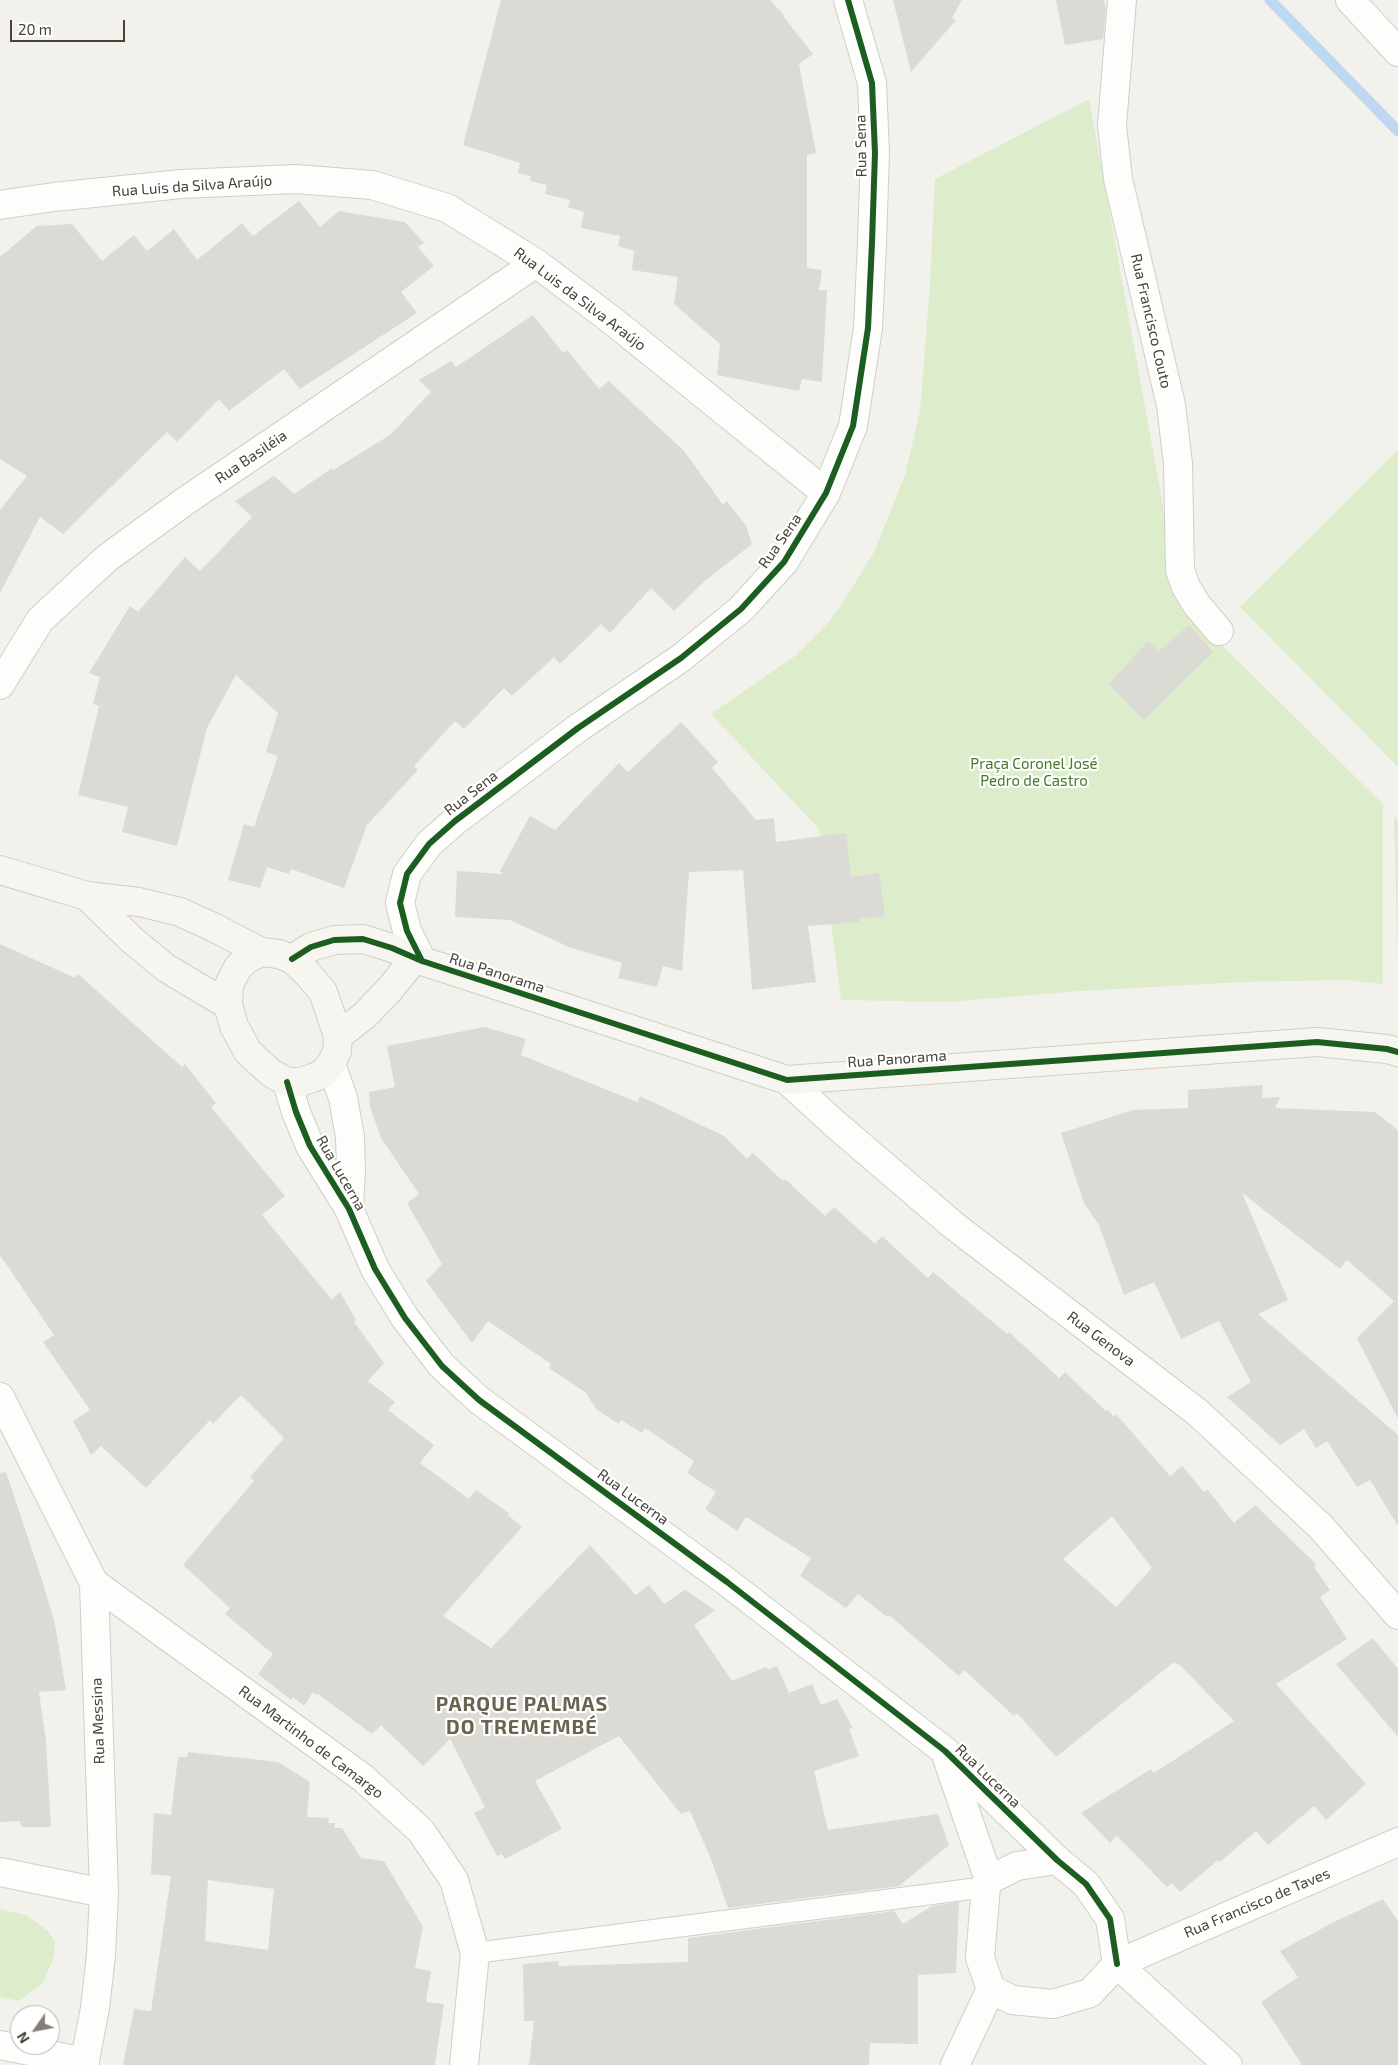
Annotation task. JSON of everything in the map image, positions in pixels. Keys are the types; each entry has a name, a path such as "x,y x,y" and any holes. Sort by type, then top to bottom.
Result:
{"street":[{"name":"Rua Sena","path":"419,960 407,931 400,903 407,874 429,844 470,809 578,728 681,658 741,609 784,562 826,493 854,426 868,328 872,243 875,153 872,82 848,0"},
{"name":"Rua Francisco Couto","path":"1122,0 1112,126 1118,180 1170,405 1178,464 1180,570 1186,587 1197,605 1219,631"},
{"path":"1350,0 1398,52"},
{"name":"Rua Luis da Silva Araújo","path":"0,205 54,197 181,184 296,179 372,185 447,208 536,263 614,322 826,493"},
{"name":"Rua Basiléia","path":"0,685 40,620 107,558 184,502 536,263"},
{"path":"0,870 87,896 139,902 180,912 261,952 279,954 292,959 323,992 338,1036 337,1050 331,1064 322,1074 314,1078 300,1082 287,1082 271,1072 248,1052 234,1026 228,1005 229,985 238,967 249,958 261,952"},
{"path":"87,896 132,940 166,968 228,1005"},
{"name":"Rua Panorama","path":"292,959 311,947 334,940 364,939 392,948 419,960 787,1080 1317,1042 1387,1049 1398,1052"},
{"path":"338,1036 364,1016 419,960"},
{"name":"Rua Lucerna","path":"331,1064 344,1098 350,1137 349,1209"},
{"name":"Rua Genova","path":"787,1080 953,1226 1197,1412 1320,1526 1398,1616"},
{"name":"Rua Lucerna","path":"287,1082 296,1112 310,1146 349,1209 375,1269 404,1318 442,1366 479,1400 727,1582 945,1752 1057,1860"},
{"name":"Rua Messina","path":"0,1397 94,1583 104,1893 101,1955 95,2008 85,2064"},
{"name":"Rua Martinho de Camargo","path":"94,1583 363,1778 421,1831 454,1880 475,1953 464,2065"},
{"name":"Rua Lucerna","path":"945,1752 988,1883"},
{"name":"Rua Francisco de Taves","path":"1117,1964 1398,1842"},
{"path":"1117,1964 1090,1993 1053,2004 1012,2000 992,1990 980,1958 988,1883 1017,1866 1057,1860 1086,1884 1110,1920 1117,1964 1228,2065"},
{"path":"0,1872 104,1893"},
{"path":"955,2065 992,1990"},
{"path":"0,2044 85,2064"}],"lane":[{"path":"475,1953 988,1883"}],"green space":[{"name":"Praça Coronel José Pedro de Castro","path":"1089,99 1181,605 1383,804 1383,984 1347,980 1242,982 1080,991 948,1002 841,1000 819,829 711,714 795,656 826,625 845,599 874,552 905,475 920,411 930,284 935,179"},
{"path":"1398,450 1398,767 1240,607"},
{"path":"1394,815 1398,819 1398,965"},
{"path":"0,1909 25,1915 48,1931 55,1942 54,1956 45,1979 41,1985 19,2001 0,1997"}],"building":[{"path":"501,0 770,0 784,15 813,54 799,64 816,153 807,155 807,268 822,270 819,290 827,290 822,382 802,379 799,391 717,375 720,344 674,304 678,277 632,270 634,251 618,246 620,236 581,228 584,212 568,207 570,200 545,194 547,185 530,181 531,176 518,173 520,163 463,145"},
{"path":"893,0 962,0 952,18 956,20 911,72"},
{"path":"1056,0 1104,0 1106,9 1103,39 1065,45"},
{"path":"299,201 320,227 339,211 405,222 424,243 418,247 434,266 401,292 417,313 300,389 284,369 229,411 219,399 177,442 167,432 63,534 40,517 0,593 0,510 27,476 0,459 0,257 37,226 72,224 102,261 134,235 147,251 174,229 197,260 242,223 253,236"},
{"path":"533,315 563,353 567,350 599,389 609,381 684,451 723,505 727,501 746,526 752,544 706,580 674,611 651,588 610,633 601,624 560,664 554,657 512,696 504,688 464,729 455,721 414,766 418,770 367,825 344,888 291,869 289,874 267,867 260,888 228,880 244,824 254,827 278,756 266,752 278,713 236,675 207,728 177,846 122,832 128,807 78,795 99,706 93,704 100,677 89,673 130,606 138,612 185,557 200,571 252,517 235,501 274,476 294,494 332,468 333,470 390,435 431,392 419,380 451,361 456,367"},
{"path":"1189,625 1213,652 1144,720 1109,684 1148,641 1159,651"},
{"path":"681,722 718,762 712,768 756,820 774,818 776,842 846,833 851,877 879,873 885,916 859,919 859,922 808,926 816,982 752,990 743,870 689,872 682,971 663,966 657,987 618,978 622,963 569,947 510,920 455,917 457,871 503,874 500,871 530,816 555,830 619,763 628,772"},
{"path":"0,944 75,978 78,974 182,1067 185,1064 216,1103 211,1107 285,1196 262,1215 332,1300 340,1292 356,1320 354,1322 384,1363 368,1381 395,1402 388,1410 434,1445 420,1463 469,1499 476,1490 509,1513 508,1515 522,1527 443,1616 491,1648 590,1545 636,1595 649,1585 664,1604 685,1590 715,1610 694,1625 732,1681 766,1667 768,1670 777,1666 789,1693 812,1684 821,1705 837,1699 853,1728 849,1729 859,1756 814,1771 828,1830 938,1814 949,1845 899,1886 728,1908 711,1859 690,1811 681,1814 619,1736 535,1781 562,1829 505,1859 502,1854 497,1856 474,1813 485,1807 450,1739 423,1766 381,1725 372,1734 313,1692 304,1706 293,1697 291,1700 258,1674 273,1654 225,1614 230,1608 183,1565 254,1481 250,1477 284,1438 241,1395 213,1424 210,1420 146,1488 101,1446 91,1455 73,1421 90,1410 43,1342 54,1335 0,1255"},
{"path":"485,1027 526,1039 521,1055 637,1102 640,1096 724,1136 747,1159 753,1153 783,1181 785,1179 825,1216 834,1207 875,1244 882,1236 928,1278 933,1272 1007,1334 1009,1332 1059,1378 1065,1372 1106,1411 1108,1410 1114,1417 1116,1414 1170,1476 1182,1466 1204,1492 1207,1489 1234,1523 1255,1505 1316,1564 1314,1567 1330,1590 1320,1597 1347,1639 1276,1684 1366,1784 1326,1820 1314,1806 1268,1845 1256,1831 1220,1862 1218,1860 1180,1892 1172,1883 1167,1887 1117,1836 1110,1843 1081,1813 1151,1769 1154,1773 1234,1721 1178,1663 1174,1662 1056,1757 1017,1713 1014,1716 964,1670 959,1676 889,1615 887,1617 858,1594 846,1608 800,1576 811,1558 746,1517 737,1531 705,1509 716,1492 687,1473 694,1461 645,1428 642,1433 621,1420 619,1424 597,1410 585,1392 549,1368 551,1364 488,1321 472,1343 426,1281 442,1264 407,1203 419,1194 381,1138 370,1107 369,1092 395,1087 387,1046","holes":["1112,1516 1152,1568 1116,1607 1063,1559"]},
{"path":"1263,1085 1262,1098 1280,1097 1275,1108 1375,1112 1398,1130 1398,1419 1357,1338 1394,1301 1347,1260 1340,1269 1242,1193 1288,1300 1258,1314 1398,1435 1398,1526 1370,1480 1357,1487 1327,1441 1316,1448 1304,1429 1280,1445 1227,1397 1251,1382 1219,1321 1181,1339 1154,1282 1124,1295 1099,1225 1084,1203 1061,1133 1133,1110 1188,1108 1188,1090"},
{"path":"6,1472 55,1624 66,1690 39,1692 46,1742 51,1827 21,1827 20,1821 0,1822 0,1473"},
{"path":"1373,1638 1398,1669 1398,1737 1336,1664"},
{"path":"188,1752 278,1762 310,1782 307,1817 329,1818 328,1823 335,1823 334,1828 342,1828 361,1858 384,1861 423,1927 415,1968 431,1971 426,2002 444,2004 435,2065 123,2065 134,2009 151,2011 171,1876 151,1874 154,1813 171,1815 178,1757 187,1757","holes":["208,1880 274,1889 268,1950 205,1941"]},
{"path":"1383,1899 1398,1921 1398,2065 1302,2065 1261,2002 1298,1977 1280,1951 1332,1923"},
{"path":"959,1902 956,1973 918,1975 918,2044 870,2043 869,2065 529,2065 534,2021 524,2021 523,1964 558,1961 559,1966 688,1962 688,1938 894,1911 903,1924 932,1906"}],"waterway":[{"path":"1270,0 1398,131"}],"cycle path":[{"path":"422,961 407,931 400,903 407,874 429,844 455,821 578,728 681,658 741,609 784,562 826,493 853,426 868,328 872,243 875,153 872,83 848,0"},
{"path":"292,959 311,947 334,940 363,939 392,948 422,961 787,1080 1317,1042 1387,1049 1398,1052"},
{"path":"287,1082 296,1112 310,1146 349,1209 375,1269 405,1318 442,1366 479,1400 727,1582 945,1751 1057,1860 1086,1884 1110,1919 1117,1964"}],"district":[{"name":"PARQUE PALMAS DO TREMEMBÉ","path":"522,1716"}]}
